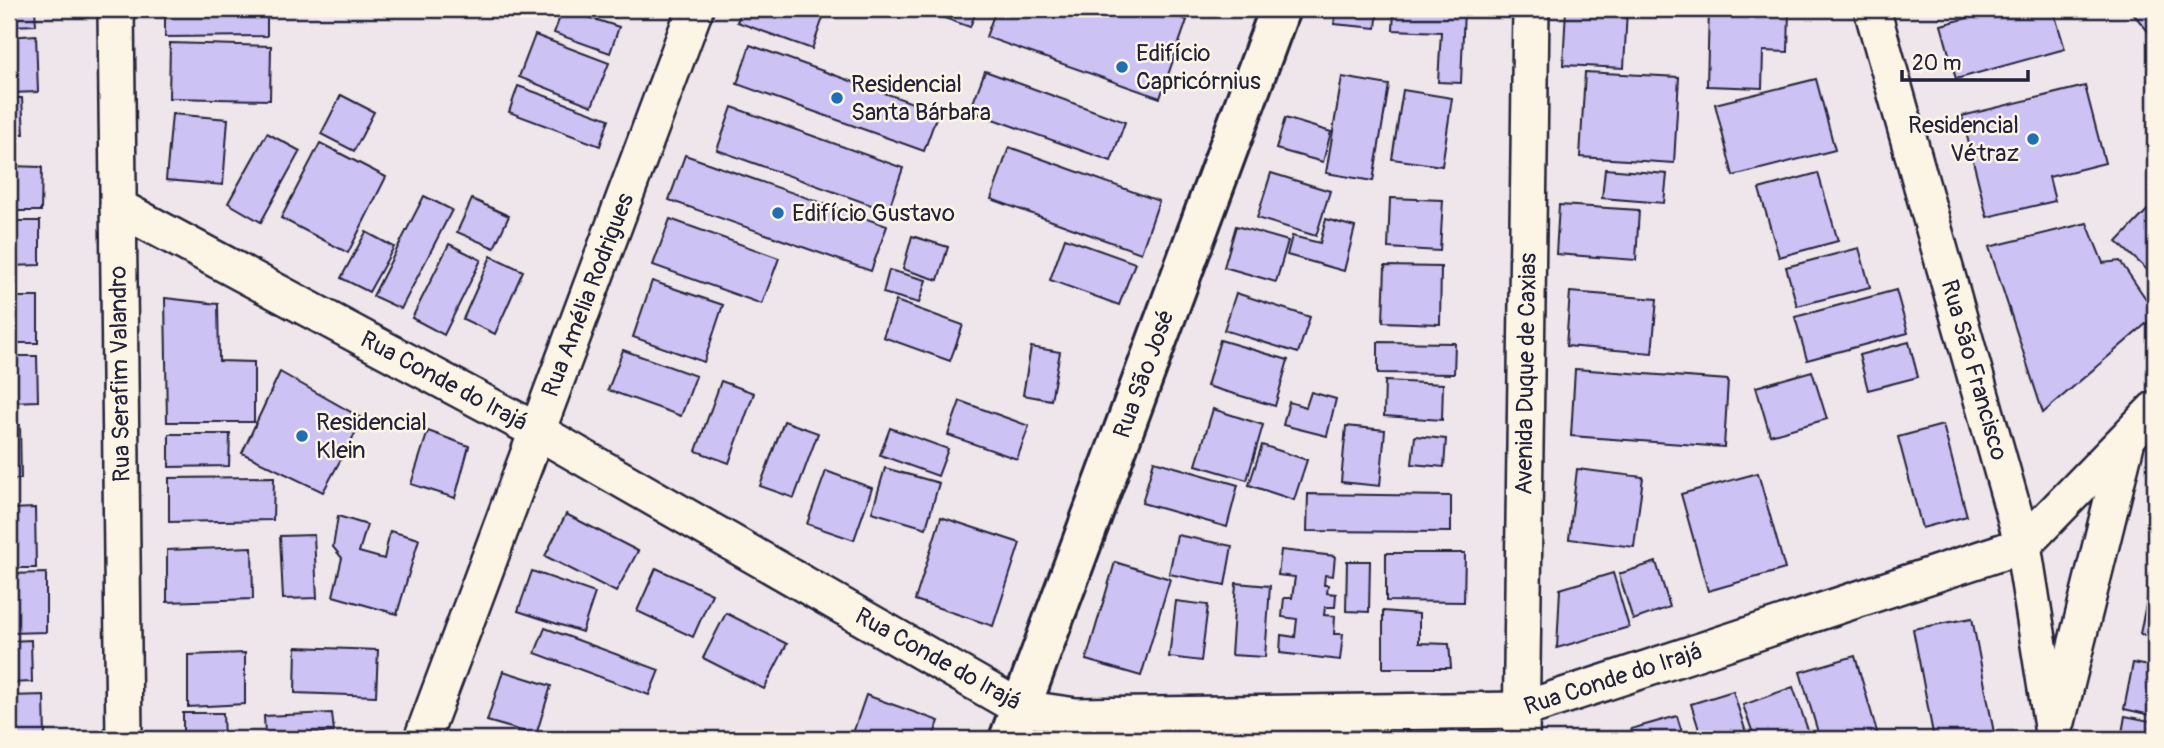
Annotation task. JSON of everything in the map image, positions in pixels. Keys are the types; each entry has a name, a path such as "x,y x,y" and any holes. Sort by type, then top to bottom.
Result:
{"street":[{"name":"Rua Serafim Valandro","path":"116,9 124,739"},
{"name":"Rua Amélia Rodrigues","path":"422,739 695,9"},
{"name":"Rua São José","path":"1014,724 1280,9"},
{"name":"Avenida Duque de Caxias","path":"1521,725 1531,9"},
{"name":"Rua São Francisco","path":"1872,9 2023,545 2054,737"},
{"name":"Rua Conde do Irajá","path":"118,207 537,430 1014,724 1076,716 1521,725 2023,545 2155,409"},
{"name":"Rua São Francisco","path":"2054,737 2127,437"}],"building":[{"path":"9,9 35,9 36,25 9,26"},
{"path":"165,9 267,9 267,36 165,37"},
{"path":"563,9 619,27 610,53 554,33"},
{"path":"590,9 618,9 615,17"},
{"path":"742,9 806,9 824,15 812,49 737,22"},
{"path":"919,9 977,9 970,27"},
{"name":"Edifício Capricórnius","path":"996,9 1155,9 1187,20 1160,98 986,37"},
{"path":"1336,9 1378,9 1376,28 1334,24"},
{"path":"1394,9 1464,9 1461,83 1438,82 1441,32 1393,30"},
{"path":"1566,9 1627,9 1624,68 1563,65"},
{"path":"1709,9 1789,9 1788,52 1763,51 1762,88 1707,86"},
{"path":"2002,9 2053,9 2065,49 1956,79 1941,25"},
{"path":"2129,9 2155,9 2155,34 2152,36"},
{"path":"36,35 38,92 9,93 9,37"},
{"path":"535,35 609,63 592,106 519,77"},
{"path":"170,43 271,46 270,100 169,98"},
{"name":"Residencial Santa Bárbara","path":"750,45 938,112 924,151 737,84"},
{"path":"985,71 1125,122 1111,161 970,111"},
{"path":"1585,72 1679,77 1674,163 1580,157"},
{"path":"1342,77 1389,85 1373,181 1326,173"},
{"path":"1816,79 1835,150 1733,176 1715,104"},
{"path":"518,86 609,119 600,146 509,112"},
{"name":"Residencial Vétraz","path":"2085,86 2105,163 2049,177 2055,201 1987,217 1962,116"},
{"path":"1403,90 1452,98 1442,166 1392,159"},
{"path":"341,95 374,112 354,151 321,134"},
{"path":"9,98 22,98 24,134 9,134"},
{"path":"732,107 903,168 888,211 717,150"},
{"path":"172,114 228,119 223,185 166,180"},
{"path":"1285,118 1331,132 1323,162 1276,149"},
{"path":"267,133 300,151 261,222 228,203"},
{"path":"320,143 386,177 348,253 281,218"},
{"path":"1009,147 1159,201 1141,253 991,199"},
{"name":"Edifício Gustavo","path":"685,155 887,226 871,271 669,200"},
{"path":"9,166 42,167 41,211 9,211"},
{"path":"1605,169 1667,174 1664,203 1602,198"},
{"path":"1271,173 1330,191 1316,236 1257,218"},
{"path":"1818,173 1838,241 1779,257 1759,189"},
{"path":"424,196 452,210 401,309 373,296"},
{"path":"1390,198 1443,200 1440,251 1388,248"},
{"path":"472,199 509,216 494,248 457,232"},
{"path":"2155,202 2155,277 2117,242"},
{"path":"1559,205 1639,210 1636,260 1556,254"},
{"path":"670,219 779,258 762,304 653,265"},
{"path":"1326,219 1355,227 1344,271 1287,255 1292,236 1320,243"},
{"path":"9,221 40,221 40,265 9,266"},
{"path":"2087,223 2103,263 2120,261 2155,312 2155,316 2043,413 1989,247"},
{"path":"1236,226 1288,241 1276,282 1224,267"},
{"path":"366,232 394,247 369,292 341,278"},
{"path":"912,236 948,247 938,280 903,269"},
{"path":"1065,238 1135,263 1119,305 1050,280"},
{"path":"449,244 481,260 444,335 412,318"},
{"path":"1859,248 1870,287 1797,306 1786,267"},
{"path":"491,256 523,271 495,334 463,319"},
{"path":"1385,266 1441,267 1440,324 1383,322"},
{"path":"889,270 926,280 919,303 883,293"},
{"path":"652,281 723,305 704,362 633,337"},
{"path":"1896,290 1908,333 1807,360 1795,317"},
{"path":"1570,292 1657,299 1652,353 1566,346"},
{"path":"1236,293 1310,317 1298,353 1224,330"},
{"path":"9,297 38,297 38,343 9,343"},
{"path":"165,298 218,304 219,361 254,362 254,422 167,422"},
{"path":"896,301 963,325 950,361 883,337"},
{"path":"1220,340 1288,360 1275,406 1207,386"},
{"path":"1378,342 1455,343 1454,374 1378,373"},
{"path":"1909,342 1918,377 1868,390 1859,355"},
{"path":"1031,347 1060,352 1051,400 1023,395"},
{"path":"623,350 696,376 681,416 608,390"},
{"path":"9,356 37,356 38,401 9,402"},
{"path":"1575,369 1728,380 1724,447 1571,436"},
{"path":"1812,371 1827,419 1770,435 1756,387"},
{"name":"Residencial Klein","path":"280,372 363,419 323,492 242,453"},
{"path":"721,381 754,393 729,463 696,451"},
{"path":"1385,381 1443,384 1442,420 1384,416"},
{"path":"1311,392 1336,399 1327,436 1283,425 1289,402 1306,407"},
{"path":"960,401 1029,426 1017,459 948,435"},
{"path":"1213,409 1263,425 1247,480 1196,465"},
{"path":"784,421 818,433 794,498 760,486"},
{"path":"9,425 20,425 21,479 9,479"},
{"path":"1943,425 1967,516 1922,528 1898,437"},
{"path":"1346,426 1385,430 1380,486 1341,482"},
{"path":"890,428 948,449 938,476 880,455"},
{"path":"428,431 469,446 455,498 411,484"},
{"path":"169,434 230,434 229,466 169,467"},
{"path":"1415,436 1446,439 1444,467 1412,464"},
{"path":"1262,445 1307,460 1294,500 1249,485"},
{"path":"1154,461 1238,485 1227,527 1142,503"},
{"path":"885,468 939,483 926,528 872,512"},
{"path":"1577,469 1643,477 1634,547 1569,539"},
{"path":"826,471 872,488 854,540 807,524"},
{"path":"1758,473 1785,569 1708,591 1681,494"},
{"path":"274,477 273,520 169,522 169,478"},
{"path":"1308,494 1451,496 1451,532 1307,531"},
{"path":"35,508 36,568 9,568 9,509"},
{"path":"566,514 638,551 616,592 545,556"},
{"path":"338,516 367,525 359,552 384,559 390,531 419,539 397,614 333,596 342,558 333,547"},
{"path":"941,517 1020,543 993,626 915,600"},
{"path":"314,535 317,598 283,599 280,536"},
{"path":"1177,535 1232,546 1225,585 1169,574"},
{"path":"252,547 253,599 167,602 167,550"},
{"path":"1281,550 1335,556 1333,576 1325,575 1324,585 1328,585 1327,593 1336,594 1335,607 1325,607 1324,615 1335,616 1334,634 1343,634 1340,660 1280,653 1281,635 1295,637 1297,619 1282,617 1284,598 1292,598 1295,577 1278,575"},
{"path":"1386,553 1465,553 1464,602 1386,601"},
{"path":"2155,559 2155,637 2140,634"},
{"path":"1347,561 1370,561 1369,612 1346,611"},
{"path":"1115,562 1170,579 1141,676 1086,660"},
{"path":"1656,562 1670,607 1633,620 1619,574"},
{"path":"656,568 712,594 693,637 637,611"},
{"path":"532,571 595,593 582,632 518,611"},
{"path":"46,573 46,632 9,633 9,574"},
{"path":"1613,573 1629,627 1557,648 1560,589"},
{"path":"1236,583 1270,586 1265,657 1231,655"},
{"path":"1176,601 1208,605 1201,661 1169,657"},
{"path":"1383,611 1419,614 1419,643 1449,644 1451,668 1383,668"},
{"path":"726,613 787,644 764,689 703,658"},
{"path":"1972,618 1995,738 1934,739 1913,629"},
{"path":"545,628 659,670 649,695 535,653"},
{"path":"31,640 32,682 9,683 9,641"},
{"path":"296,647 378,650 376,696 295,693"},
{"path":"245,653 245,704 188,707 188,655"},
{"path":"1855,656 1879,739 1820,739 1800,672"},
{"path":"2133,663 2155,667 2155,716 2124,709"},
{"path":"503,671 551,686 536,735 487,721"},
{"path":"1793,687 1811,739 1755,739 1743,705"},
{"path":"1733,691 1748,739 1702,739 1691,704"},
{"path":"44,695 45,739 9,739 9,696"},
{"path":"866,695 939,721 932,739 851,739"},
{"path":"183,713 223,713 224,739 183,739"},
{"path":"332,713 334,732 265,735 264,716"},
{"path":"1677,716 1684,739 1634,739 1631,729"},
{"path":"2125,716 2155,722 2155,739 2121,739"}],"place":[{"name":"Edifício Capricórnius","path":"1122,67"},
{"name":"Residencial Santa Bárbara","path":"837,98"},
{"name":"Residencial Vétraz","path":"2033,139"},
{"name":"Edifício Gustavo","path":"778,213"},
{"name":"Residencial Klein","path":"302,436"}]}
